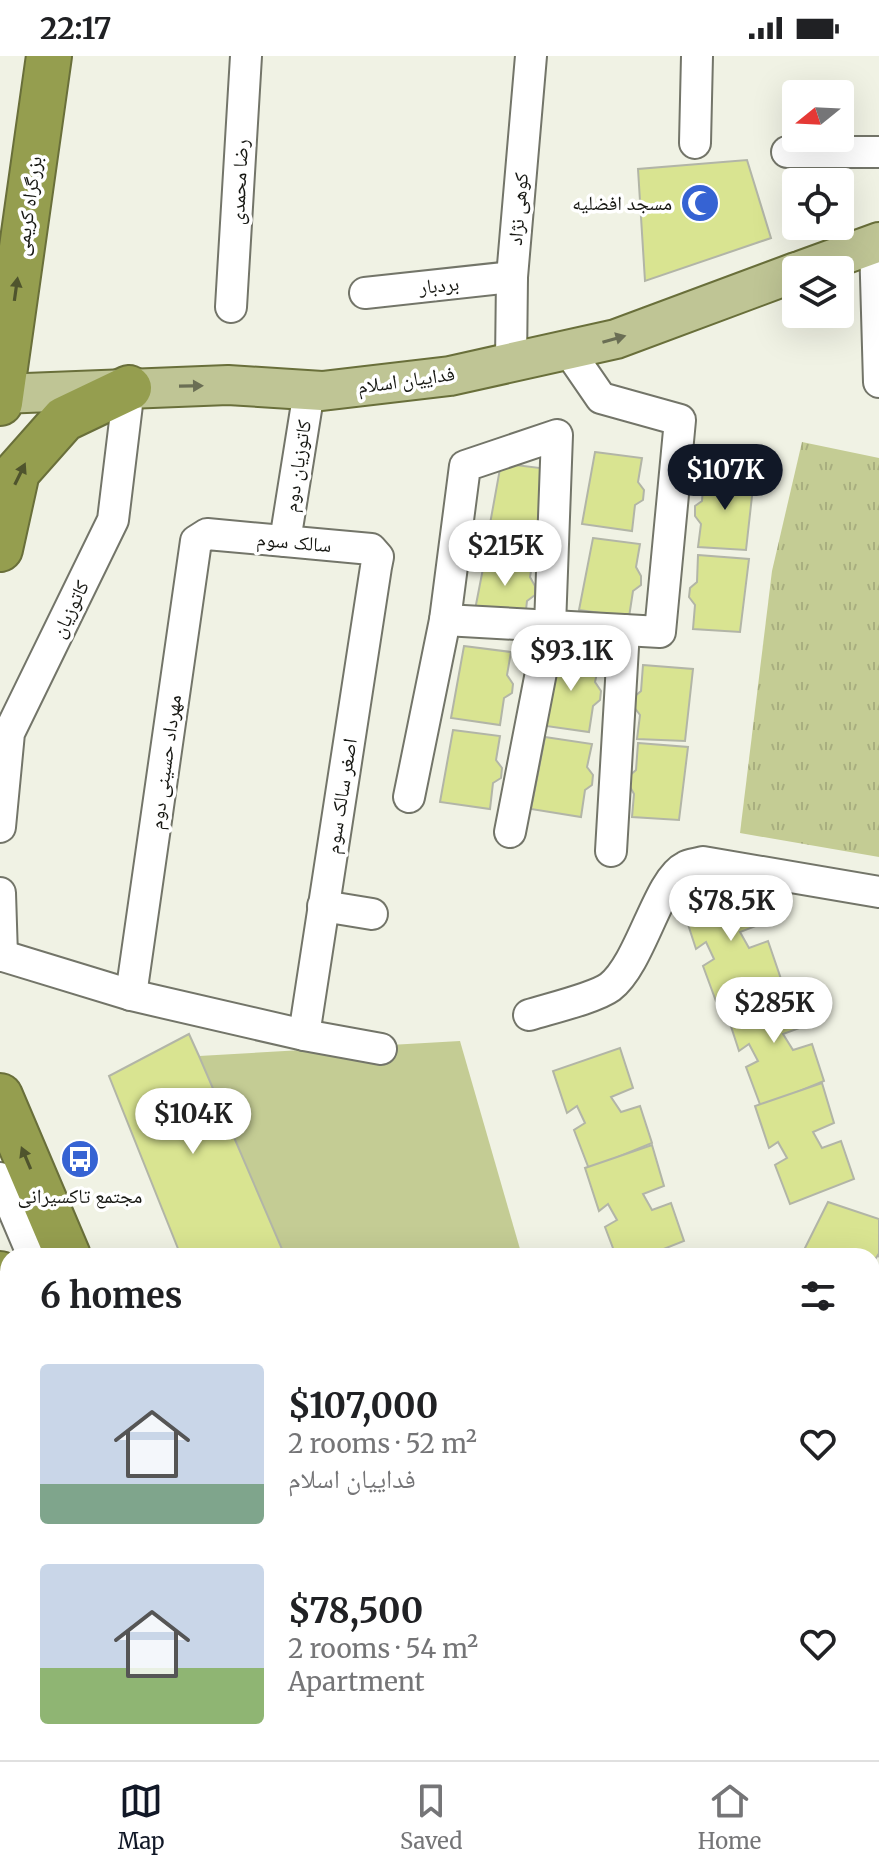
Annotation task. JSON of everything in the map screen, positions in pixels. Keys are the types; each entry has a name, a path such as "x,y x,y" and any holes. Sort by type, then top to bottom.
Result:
{"highway":[{"name":"بزرگراه کریمی","path":"0,397 49,56"},
{"path":"0,549 17,472 64,419 129,388"},
{"path":"0,1096 65,1248"}],"main road":[{"path":"840,256 877,242"},
{"name":"فداییان اسلام","path":"0,397 228,385 322,391 450,376 616,339 782,277"}],"street":[{"name":"رضا محمدی","path":"231,307 246,56"},
{"name":"کوهی نژاد","path":"511,362 512,277 531,56"},
{"path":"695,143 697,56"},
{"path":"854,152 879,152"},
{"path":"877,242 879,382"},
{"name":"بردبار","path":"365,293 512,277"},
{"path":"445,620 660,632 680,420 601,398 568,350"},
{"name":"کاتوزیان","path":"0,827 9,733 113,520 129,388"},
{"name":"کاتوزیان دوم","path":"285,541 309,391"},
{"path":"409,797 445,620 465,466 557,435 550,626 510,832"},
{"name":"سالک سوم","path":"207,534 371,549 378,557"},
{"name":"مهرداد حسینی دوم","path":"131,995 196,541 207,534"},
{"name":"اصغر سالک سوم","path":"304,1035 378,557"},
{"path":"611,851 624,630"},
{"path":"529,1015 610,987 630,964 669,883 682,868 703,862 879,892"},
{"path":"0,893 1,956 131,995 304,1035 381,1049"},
{"path":"323,906 372,914"},
{"path":"0,1178 30,1248"}],"green space":[{"path":"802,442 879,458 879,857 740,833 772,571"},
{"path":"460,1041 520,1248 262,1248 199,1056"}],"building":[{"name":"مسجد افضلیه","path":"747,160 771,238 645,281 638,169"},
{"path":"595,452 642,458 638,482 644,490 643,500 635,505 632,531 582,524"},
{"path":"501,463 548,469 537,542 488,535"},
{"path":"704,474 754,478 746,550 698,547 701,524 695,516 695,506 702,501"},
{"path":"593,538 640,544 636,567 641,576 641,585 633,591 629,617 579,610"},
{"path":"487,548 534,554 530,577 535,586 535,595 527,601 524,627 473,620"},
{"path":"698,555 749,559 740,632 693,629 695,605 689,597 690,588 697,582"},
{"path":"464,646 511,652 507,675 513,684 512,693 504,698 500,725 451,718"},
{"path":"552,653 600,659 595,682 601,691 600,700 593,706 589,732 539,725"},
{"path":"643,665 693,669 685,741 637,739 640,715 634,707 634,697 641,691"},
{"path":"453,730 500,736 496,760 502,768 501,778 493,783 490,809 440,802"},
{"path":"545,737 592,744 587,767 593,775 592,785 585,790 581,817 531,809"},
{"path":"638,743 688,747 679,820 632,817 634,794 629,785 629,776 636,770"},
{"path":"749,883 761,924 740,932 749,948 768,941 781,979 717,1004 703,966 714,959 706,942 696,949 682,906"},
{"path":"792,985 805,1026 783,1034 793,1050 812,1044 824,1081 761,1107 746,1067 758,1061 749,1044 739,1051 725,1008"},
{"path":"189,1034 282,1248 178,1248 109,1076"},
{"path":"620,1048 633,1088 611,1097 621,1112 640,1106 652,1143 589,1169 574,1130 585,1123 577,1106 567,1113 553,1071"},
{"path":"822,1083 834,1123 813,1132 822,1148 841,1141 854,1179 790,1204 775,1165 787,1158 778,1142 769,1148 755,1106"},
{"path":"652,1145 664,1186 643,1194 652,1210 671,1203 684,1241 666,1248 613,1248 605,1227 617,1220 608,1204 599,1211 585,1168"},
{"path":"828,1202 879,1219 879,1248 805,1248"}],"place":[{"name":"مسجد افضلیه","path":"700,203"},
{"name":"مجتمع تاکسیرانی","path":"80,1159"}]}
